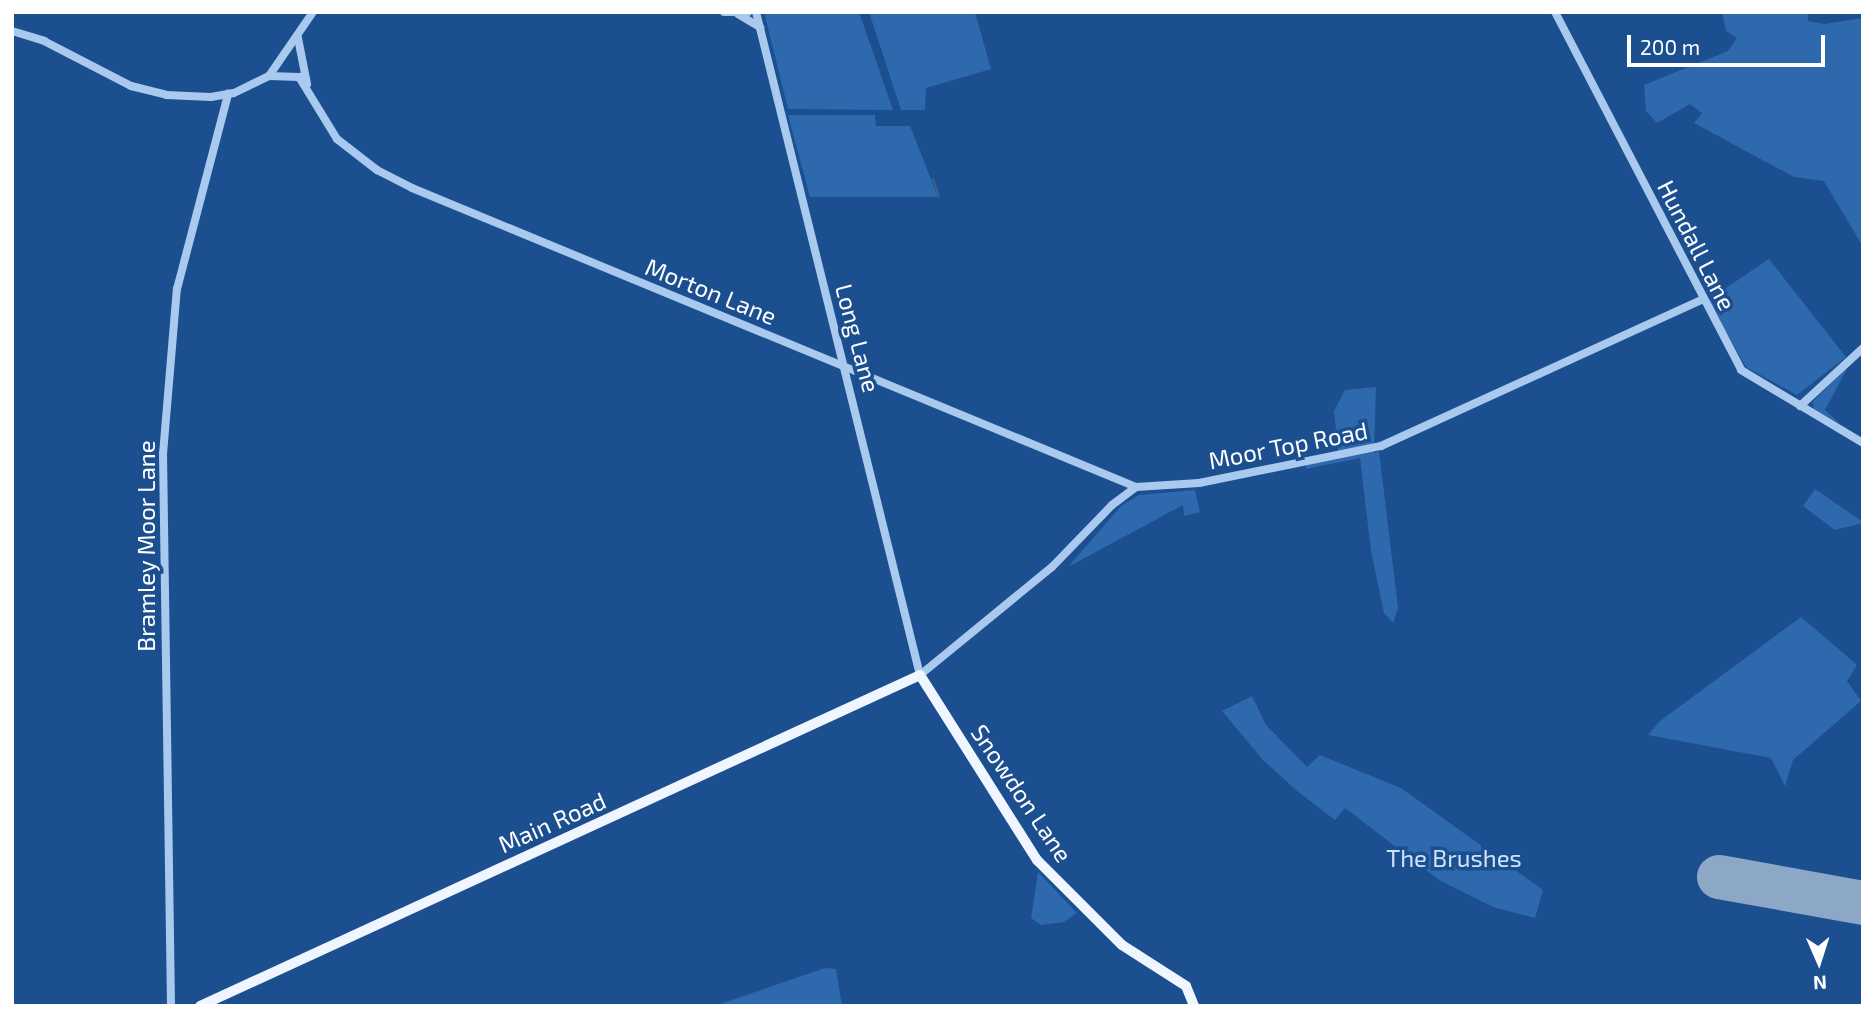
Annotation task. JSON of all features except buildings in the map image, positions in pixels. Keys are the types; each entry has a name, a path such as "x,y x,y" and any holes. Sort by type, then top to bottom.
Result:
{"main road":[{"name":"Main Road","path":"200,1006 920,675"},
{"name":"Snowdon Lane","path":"920,675 1037,860 1122,945 1163,967 1186,986 1195,1006"}],"street":[{"path":"269,76 298,38 313,12"},
{"path":"724,12 748,12"},
{"name":"Long Lane","path":"756,12 846,365 920,675"},
{"name":"Hundall Lane","path":"1555,12 1741,370 1863,443"},
{"path":"738,14 760,27"},
{"path":"12,31 44,41 146,91 189,96 228,94 269,76 291,74 307,84"},
{"name":"Morton Lane","path":"298,38 307,84 337,139 377,170 701,309 846,365 1136,487"},
{"name":"Bramley Moor Lane","path":"171,1006 164,435 177,289 228,94"},
{"name":"Moor Top Road","path":"1136,487 1199,483 1381,446 1703,299"},
{"path":"1800,406 1863,348"},
{"path":"920,675 1052,567 1112,505 1136,487"}],"green space":[{"path":"764,12 859,12 893,110 788,109"},
{"path":"869,12 975,12 991,69 926,88 925,110 901,110"},
{"path":"1722,12 1808,12 1808,21 1824,24 1863,18 1863,247 1824,181 1794,177 1694,123 1702,113 1690,104 1657,123 1646,111 1644,85 1728,51 1737,38 1726,31"},
{"path":"788,115 875,115 876,126 910,126 938,197 810,197"},
{"path":"1769,259 1846,357 1797,395 1746,367 1708,300"},
{"path":"1848,367 1825,410 1840,424 1814,409 1813,401"},
{"path":"1376,387 1374,453 1379,451 1398,608 1393,623 1384,613 1371,551 1360,458 1306,469 1306,465 1339,457 1334,411 1345,390"},
{"path":"1815,489 1863,523 1835,530 1803,506"},
{"path":"1195,490 1200,512 1184,516 1183,505 1068,567 1121,506 1139,495"},
{"path":"1801,617 1857,665 1847,681 1861,701 1793,760 1785,786 1771,758 1648,735 1660,721"},
{"name":"The Brushes","path":"1252,696 1266,725 1307,767 1320,755 1401,788 1543,890 1535,918 1493,907 1439,880 1345,808 1335,820 1297,791 1262,759 1222,711"},
{"path":"1038,872 1077,913 1064,922 1041,925 1031,918"},
{"path":"825,968 836,969 842,1006 714,1006"}],"waterway":[{"path":"933,179 939,196"}],"runway":[{"path":"1719,877 1863,903"}]}
